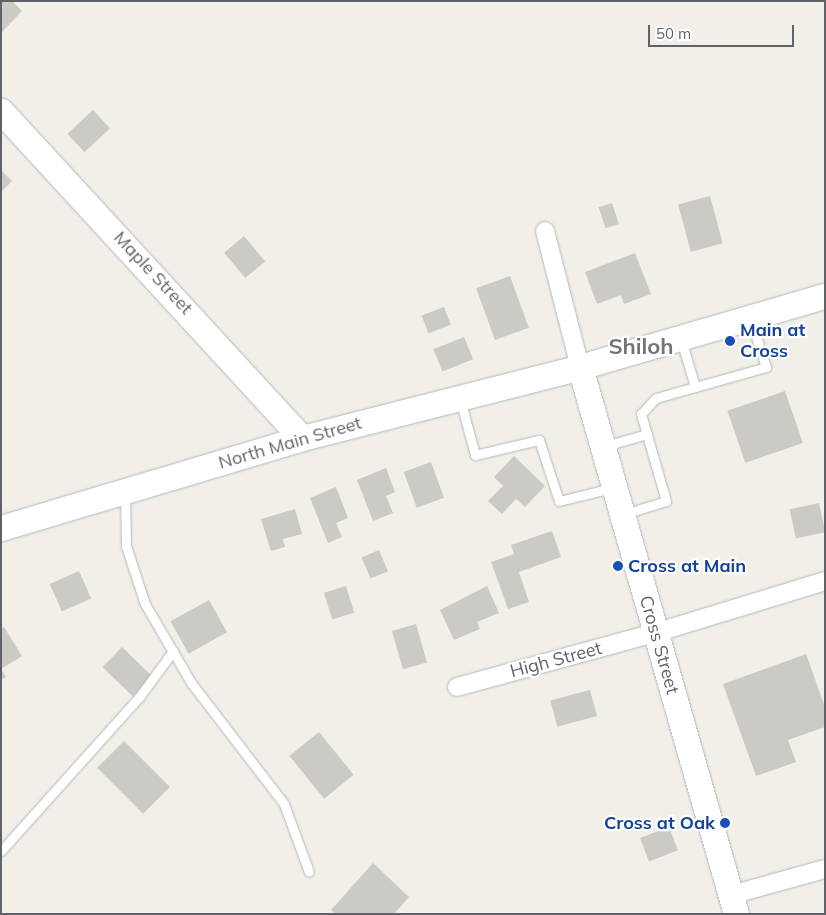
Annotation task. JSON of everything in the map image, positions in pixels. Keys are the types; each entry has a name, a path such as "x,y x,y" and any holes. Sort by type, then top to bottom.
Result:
{"main road":[{"name":"Maple Street","path":"1,111 302,438"},
{"name":"North Main Street","path":"1,528 302,438 580,367 825,296"},
{"name":"Cross Street","path":"580,367 734,904"}],"street":[{"name":"Cross Street","path":"545,231 580,367"},
{"name":"High Street","path":"457,687 655,633 825,581"},
{"path":"734,904 825,868"}],"lane":[{"path":"622,514 666,501 647,434 644,407 695,387 766,367 750,318"},
{"path":"680,338 695,387"},
{"path":"460,398 476,455 539,440 559,500 614,488"},
{"path":"603,447 647,434"},
{"path":"125,490 126,546 145,604 192,684 284,804 309,872"},
{"path":"1,851 140,696 173,650"}],"building":[{"path":"1,1 12,1 22,11 1,33"},
{"path":"93,110 110,128 84,152 67,134"},
{"path":"1,170 12,181 1,192"},
{"path":"710,196 723,243 691,252 678,205"},
{"path":"612,203 619,224 605,228 599,207"},
{"path":"244,236 265,261 245,278 224,253"},
{"path":"635,253 651,294 624,304 621,295 597,304 585,272"},
{"path":"510,276 529,328 495,340 476,288"},
{"path":"444,307 451,325 428,333 422,316"},
{"path":"464,337 473,359 442,372 433,349"},
{"path":"785,391 803,443 745,463 727,411"},
{"path":"514,456 545,486 525,507 516,499 502,514 488,501 503,486 494,477"},
{"path":"431,462 444,498 417,508 404,472"},
{"path":"386,468 395,492 386,496 393,513 373,521 357,480"},
{"path":"336,487 348,518 336,523 342,537 328,543 310,498"},
{"path":"819,503 825,532 796,539 790,509"},
{"path":"295,509 302,534 283,539 285,547 271,551 261,519"},
{"path":"552,531 561,557 519,572 529,602 508,609 491,562 514,554 511,545"},
{"path":"379,550 388,571 370,579 362,557"},
{"path":"79,571 91,598 62,611 50,584"},
{"path":"346,586 354,613 332,620 324,593"},
{"path":"487,586 499,613 477,622 480,629 454,640 440,610"},
{"path":"209,600 227,632 188,654 171,621"},
{"path":"416,624 427,662 403,669 392,631"},
{"path":"4,627 22,656 1,669 1,629"},
{"path":"122,647 152,676 133,696 103,667"},
{"path":"806,654 825,707 825,727 788,740 796,762 756,776 723,684"},
{"path":"1,669 6,677 1,680"},
{"path":"590,690 597,716 557,727 550,701"},
{"path":"319,732 354,775 324,799 289,756"},
{"path":"124,741 170,787 143,814 97,768"},
{"path":"669,827 678,850 649,861 640,838"},
{"path":"373,863 409,897 394,914 336,914 331,910"}],"place":[{"name":"Main at Cross","path":"730,341"},
{"name":"Cross at Main","path":"618,566"},
{"name":"Cross at Oak","path":"725,823"}],"district":[{"name":"Shiloh","path":"641,347"}]}
